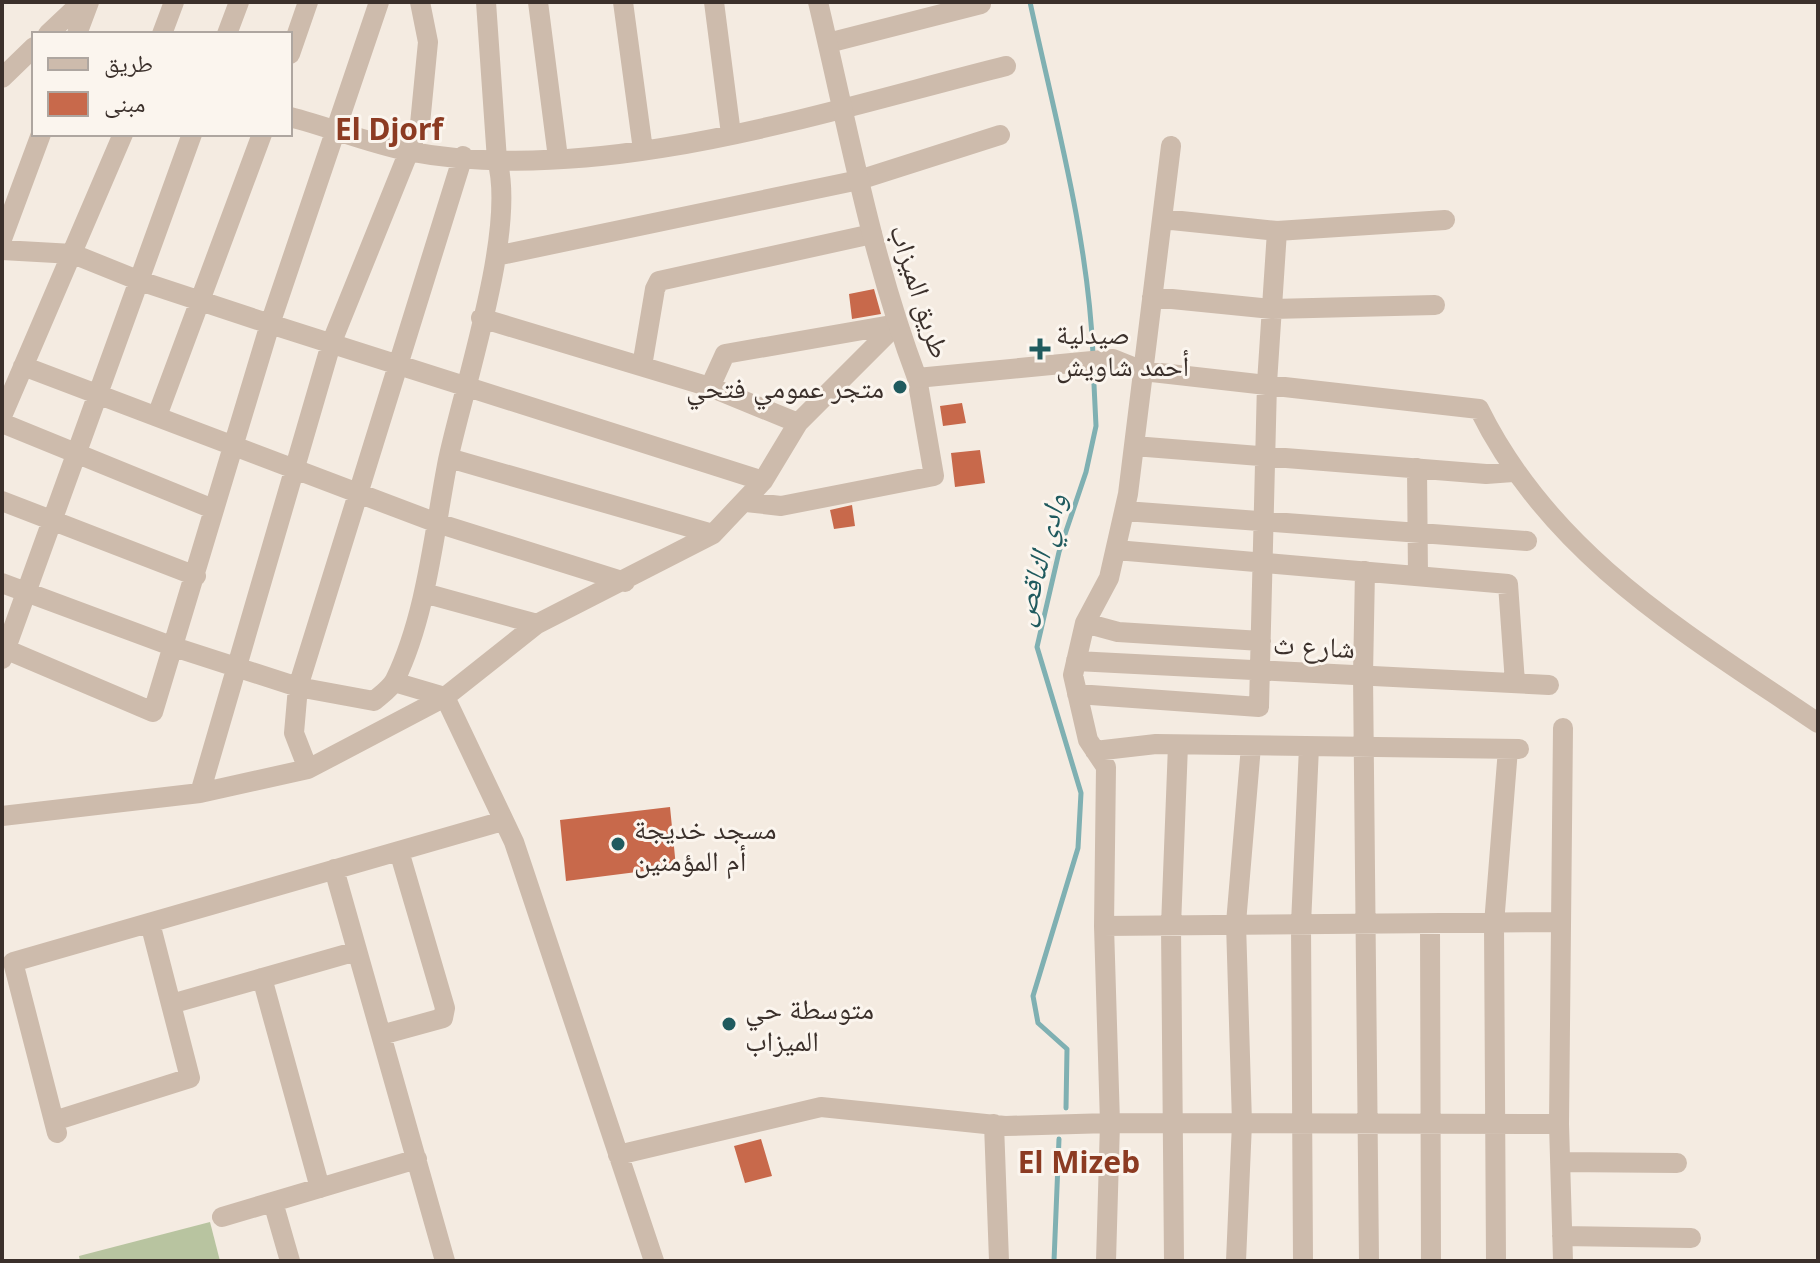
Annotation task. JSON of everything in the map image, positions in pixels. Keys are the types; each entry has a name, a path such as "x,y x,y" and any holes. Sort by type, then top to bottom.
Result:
{"street":[{"path":"50,32 82,2"},
{"path":"78,32 89,2"},
{"path":"163,32 174,2"},
{"path":"228,32 239,2"},
{"path":"292,48 308,2"},
{"path":"191,136 4,654 153,712 270,324 333,128 379,2"},
{"path":"200,793 331,344 420,124 428,42 420,2"},
{"path":"2,583 174,647 298,687 374,701 394,682 424,593 449,458 496,256 503,179 497,160 486,2"},
{"path":"538,2 558,158"},
{"path":"623,2 643,150"},
{"path":"714,2 731,134"},
{"name":"طريق الميزاب","path":"818,2 872,234 897,324 917,378 1113,359 1143,371 1479,409 1513,472"},
{"path":"828,43 981,4"},
{"path":"2,78 32,49"},
{"path":"292,118 407,151 497,160 558,158 643,150 731,134 1006,66"},
{"path":"496,256 859,180 1000,135"},
{"path":"2,239 40,136"},
{"path":"2,416 122,136"},
{"path":"157,416 261,136"},
{"path":"1106,1261 1110,1123 1104,926 1106,767 1088,740 1073,675 1085,623 1109,578 1125,511 1171,146"},
{"path":"308,769 294,733 298,687 396,363 463,156"},
{"path":"1162,219 1277,231 1445,220"},
{"path":"1077,694 1259,707 1267,383 1277,231"},
{"path":"642,366 659,281 872,234"},
{"path":"2,250 73,254 140,281 270,324 763,481"},
{"path":"1152,297 1272,309 1435,305"},
{"path":"481,318 710,387 798,423"},
{"path":"710,387 725,354 897,324"},
{"path":"2,816 200,793 308,769 445,697 537,624 625,582 713,534 763,481 798,423 897,324"},
{"path":"23,366 437,523 625,582"},
{"path":"746,502 781,506 934,476 917,378"},
{"path":"2,423 213,509"},
{"path":"1134,446 1486,474 1513,472 1606,574 1818,723"},
{"path":"449,458 713,534"},
{"path":"1417,468 1418,576"},
{"path":"2,501 196,576"},
{"path":"1125,511 1527,541"},
{"path":"1116,550 1508,584 1515,683"},
{"path":"1365,571 1363,675 1369,1261"},
{"path":"424,593 537,624"},
{"path":"1085,623 1118,632 1261,641"},
{"name":"شارع ث","path":"1076,661 1549,685"},
{"path":"394,682 445,697 514,842 654,1261"},
{"path":"1563,728 1559,1124 1563,1261"},
{"path":"1095,751 1178,745 1514,749 1494,924 1496,1261"},
{"path":"1174,1261 1171,926 1178,745"},
{"path":"1236,1261 1242,1123 1236,923 1251,746"},
{"path":"1303,1261 1301,924 1309,747"},
{"path":"150,923 190,1078 55,1127 13,962 503,821"},
{"path":"381,1035 443,1018 445,1008 399,851"},
{"path":"334,869 445,1261"},
{"path":"1104,926 1560,922"},
{"path":"1430,925 1431,1261"},
{"path":"171,1004 357,951"},
{"path":"262,978 320,1188"},
{"path":"618,1155 821,1107 994,1124 1559,1124"},
{"path":"994,1124 999,1261"},
{"path":"222,1217 417,1159"},
{"path":"1560,1162 1677,1163"},
{"path":"273,1202 290,1261"},
{"path":"1562,1236 1691,1238"}],"green space":[{"path":"210,1222 220,1261 80,1261 79,1256"}],"building":[{"path":"874,289 881,314 852,319 849,294"},
{"path":"962,403 966,423 943,426 940,406"},
{"path":"980,450 985,483 955,487 951,453"},
{"path":"852,505 855,526 834,529 830,510"},
{"name":"مسجد خديجة أم المؤمنين","path":"670,807 676,867 566,881 560,820"},
{"path":"761,1139 772,1176 745,1183 734,1146"}],"waterway":[{"name":"وادي الناقص","path":"1030,2 1077,221 1085,266 1093,354"},
{"name":"وادي الناقص","path":"1066,1108 1067,1049 1038,1023 1033,996 1078,848 1081,793 1037,647 1059,552 1086,472 1096,426 1093,364"},
{"path":"1054,1261 1059,1139"}],"place":[{"name":"صيدلية أحمد شاويش","path":"1040,349"},
{"name":"متجر عمومي فتحي","path":"900,387"},
{"name":"مسجد خديجة أم المؤمنين","path":"618,844"},
{"name":"متوسطة حي الميزاب","path":"729,1024"}],"district":[{"name":"El Djorf","path":"389,128"},
{"name":"El Mizeb","path":"1079,1161"}]}
